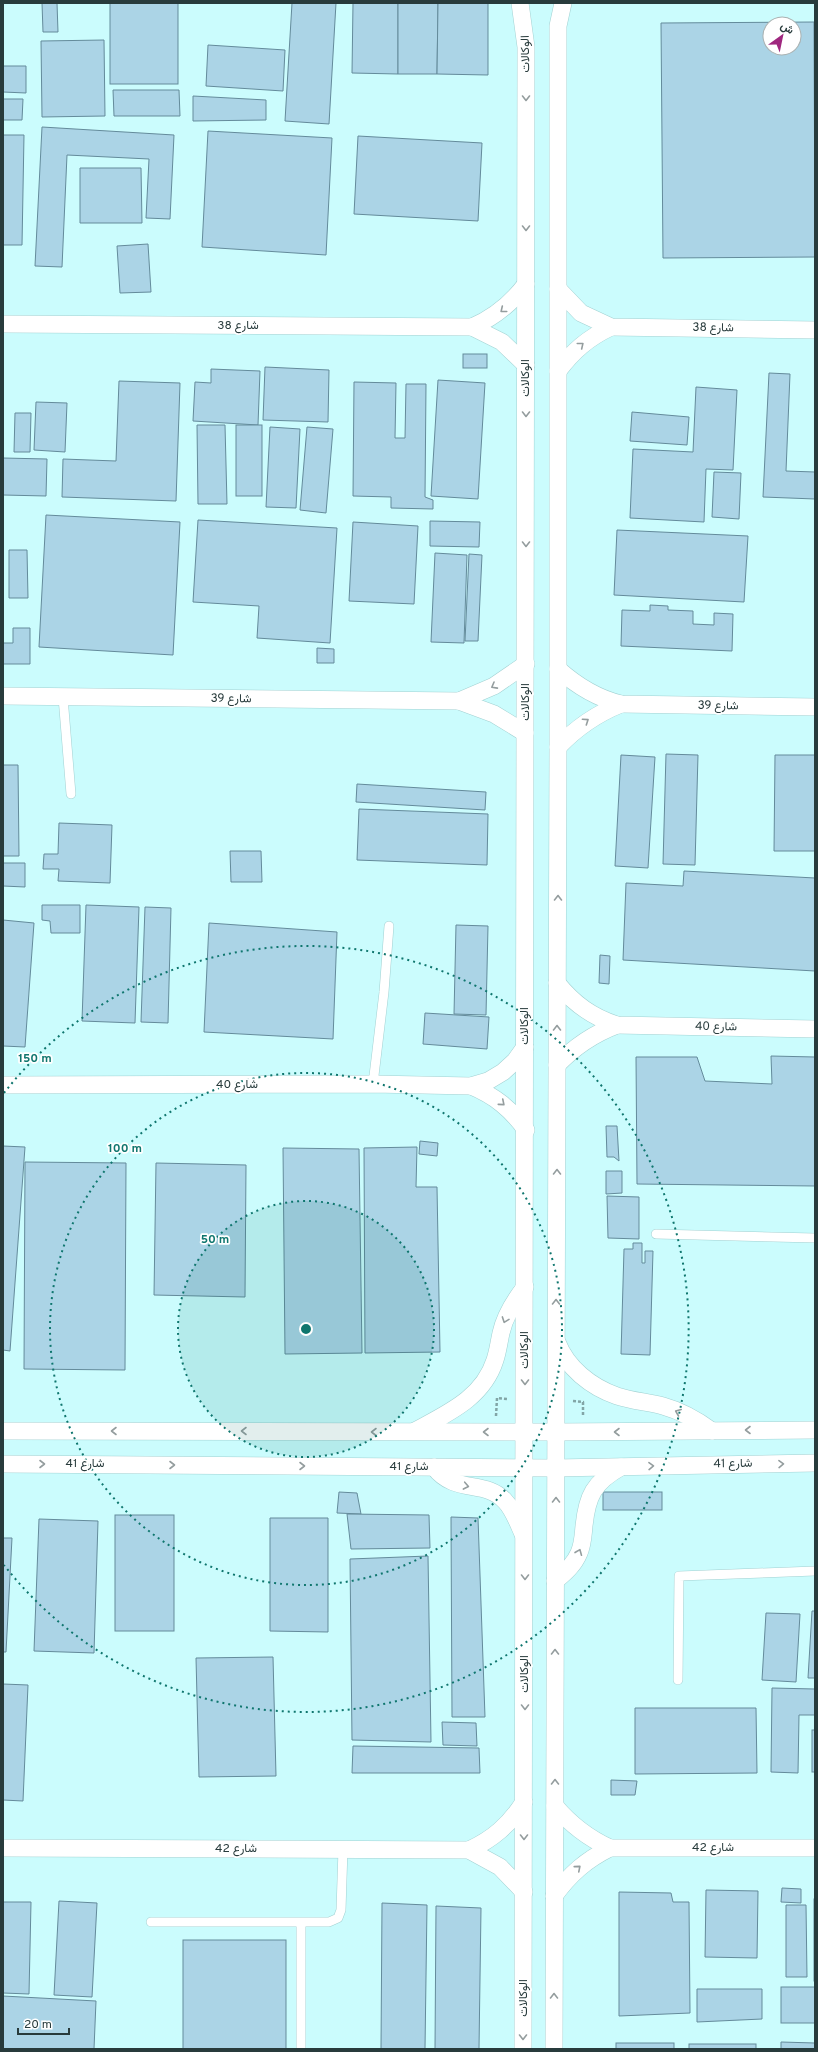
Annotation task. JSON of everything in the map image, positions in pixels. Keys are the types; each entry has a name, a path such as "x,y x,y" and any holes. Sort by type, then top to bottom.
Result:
{"street":[{"name":"الوكالات","path":"520,3 526,47 526,1432 523,2049"},
{"path":"554,2049 558,983 558,26 563,3"},
{"name":"شارع 38","path":"472,327 503,310 516,298 526,284"},
{"name":"شارع 38","path":"558,289 581,312 611,327 815,330"},
{"name":"شارع 38","path":"3,324 472,327 502,342 526,365"},
{"path":"558,371 581,344 611,327"},
{"name":"شارع 39","path":"459,701 494,686 526,664"},
{"name":"شارع 39","path":"558,669 580,688 607,700 621,704 815,707"},
{"name":"شارع 39","path":"3,696 459,701 494,714 526,733"},
{"name":"شارع 39","path":"558,747 580,726 600,713 621,704"},
{"name":"شارع 40","path":"558,983 578,1005 603,1020 618,1025 815,1029"},
{"name":"شارع 40","path":"557,1065 569,1052 584,1040 600,1031 618,1025"},
{"name":"شارع 40","path":"3,1085 373,1084 472,1086 503,1072 515,1061 526,1047"},
{"name":"شارع 40","path":"472,1086 488,1093 503,1103 515,1115 526,1130"},
{"path":"413,1432 464,1404 483,1384 496,1360 506,1316 513,1302 525,1287"},
{"path":"556,1341 560,1352 579,1374 603,1390 616,1396 663,1406 681,1412 712,1431"},
{"path":"3,1431 556,1432 815,1430"},
{"name":"شارع 41","path":"3,1464 556,1468 815,1463"},
{"path":"434,1467 447,1480 456,1484 486,1489 500,1496 510,1507 525,1538"},
{"path":"555,1581 570,1569 580,1552 588,1501 593,1490 601,1480 621,1467"},
{"name":"شارع 42","path":"3,1848 469,1850 486,1842 501,1831 514,1818 524,1802"},
{"name":"شارع 42","path":"555,1806 579,1831 610,1848"},
{"name":"شارع 42","path":"554,1896 578,1867 593,1856 610,1848 815,1848"},
{"name":"شارع 42","path":"469,1850 500,1867 524,1892"}],"lane":[{"path":"63,697 71,794"},
{"path":"373,1084 384,992 389,926"},
{"path":"656,1234 815,1238"},
{"path":"678,1680 679,1576 815,1571"},
{"path":"151,1922 329,1922 338,1918 341,1910 343,1849"},
{"path":"301,1923 301,2049"}],"building":[{"path":"42,3 57,3 58,32 43,32"},
{"path":"110,3 178,3 178,84 110,84"},
{"path":"292,3 336,3 329,124 285,121"},
{"path":"353,3 398,3 398,74 352,73"},
{"path":"398,3 438,3 437,74 398,74"},
{"path":"438,3 488,3 488,75 437,74"},
{"path":"762,22 762,56 802,56 802,22 814,22 815,257 663,258 661,23"},
{"path":"104,40 105,116 42,117 41,41"},
{"path":"208,45 285,50 283,91 206,86"},
{"path":"3,66 26,66 26,93 3,92"},
{"path":"113,90 179,90 180,116 114,116"},
{"path":"193,96 266,100 266,120 193,121"},
{"path":"3,99 23,99 22,120 3,120"},
{"path":"42,127 174,135 170,219 146,218 149,159 67,155 62,267 35,266"},
{"path":"208,131 332,138 326,255 202,247"},
{"path":"3,135 24,135 22,245 3,245"},
{"path":"358,136 482,143 478,221 354,214"},
{"path":"80,168 141,168 142,223 80,223"},
{"path":"148,244 151,292 120,293 117,246"},
{"path":"463,354 487,354 487,368 463,368"},
{"path":"265,367 329,370 328,422 263,420"},
{"path":"211,369 260,371 258,425 193,421 195,382 211,383"},
{"path":"769,373 790,374 786,471 815,472 815,499 763,497"},
{"path":"438,380 485,383 478,499 431,496"},
{"path":"119,381 180,383 176,501 62,497 63,459 116,461"},
{"path":"354,382 396,383 395,438 405,438 406,384 426,384 425,497 433,500 433,509 391,508 391,497 353,496"},
{"path":"696,387 737,390 733,470 706,469 704,522 630,518 633,449 693,452"},
{"path":"36,402 67,403 65,452 34,450"},
{"path":"632,412 689,417 687,445 630,441"},
{"path":"15,413 31,413 30,452 14,452"},
{"path":"197,425 225,425 227,504 198,504"},
{"path":"236,425 262,425 262,496 236,496"},
{"path":"270,427 300,429 296,508 266,507"},
{"path":"307,427 333,429 326,513 300,510"},
{"path":"3,458 47,459 46,496 3,495"},
{"path":"714,472 741,473 739,519 712,517"},
{"path":"46,515 180,522 173,655 39,647"},
{"path":"198,520 337,528 330,643 257,638 259,606 193,602"},
{"path":"430,521 480,522 479,547 430,546"},
{"path":"353,522 418,526 414,604 349,601"},
{"path":"617,530 748,536 744,602 614,595"},
{"path":"9,550 27,550 28,598 9,598"},
{"path":"435,553 467,555 464,643 431,642"},
{"path":"469,554 482,555 478,641 465,641"},
{"path":"650,605 668,606 668,610 693,611 693,624 714,625 714,613 733,614 732,651 621,646 622,610 650,611"},
{"path":"13,628 30,628 30,664 3,664 3,643 13,643"},
{"path":"317,648 334,649 334,663 317,663"},
{"path":"666,754 698,755 695,865 663,864"},
{"path":"621,755 655,757 648,868 615,866"},
{"path":"775,755 815,755 815,851 774,851"},
{"path":"3,765 18,765 19,856 3,856"},
{"path":"357,784 486,792 485,810 356,802"},
{"path":"359,809 488,814 487,865 357,860"},
{"path":"59,823 112,825 110,883 58,881 59,869 43,869 44,854 58,854"},
{"path":"230,851 261,851 262,882 231,882"},
{"path":"3,863 25,863 25,887 3,886"},
{"path":"684,871 815,878 815,971 623,960 626,883 683,886"},
{"path":"42,905 80,905 80,933 51,933 50,921 42,920"},
{"path":"86,905 139,907 135,1023 82,1021"},
{"path":"145,907 171,908 168,1023 141,1022"},
{"path":"3,920 34,923 25,1047 3,1046"},
{"path":"209,923 337,932 333,1039 204,1032"},
{"path":"456,925 488,926 486,1015 454,1014"},
{"path":"600,955 610,956 609,984 599,983"},
{"path":"425,1013 489,1017 487,1049 423,1044"},
{"path":"771,1056 815,1057 815,1186 637,1184 636,1057 697,1057 705,1081 772,1084"},
{"path":"606,1126 617,1126 619,1161 614,1157 607,1157"},
{"path":"420,1141 438,1143 437,1156 419,1154"},
{"path":"3,1146 25,1147 10,1351 3,1350"},
{"path":"417,1147 416,1187 437,1187 440,1352 365,1353 364,1148"},
{"path":"283,1148 359,1149 362,1353 285,1354"},
{"path":"25,1162 126,1163 125,1370 24,1369"},
{"path":"156,1163 246,1165 245,1297 154,1295"},
{"path":"606,1171 622,1171 622,1193 606,1194"},
{"path":"607,1196 639,1197 639,1239 608,1238"},
{"path":"633,1243 642,1243 642,1263 645,1263 645,1251 653,1251 650,1355 621,1354 624,1249 633,1249"},
{"path":"339,1492 357,1493 361,1514 337,1513"},
{"path":"603,1492 662,1492 662,1510 603,1510"},
{"path":"347,1514 429,1515 430,1548 351,1549"},
{"path":"115,1515 174,1515 174,1631 115,1631"},
{"path":"451,1517 478,1518 485,1717 452,1717"},
{"path":"270,1518 328,1518 328,1632 270,1631"},
{"path":"39,1519 98,1521 94,1653 34,1651"},
{"path":"3,1538 12,1538 6,1652 3,1652"},
{"path":"428,1556 431,1742 352,1740 350,1559"},
{"path":"812,1611 815,1611 815,1678 808,1678"},
{"path":"766,1613 800,1614 796,1682 762,1680"},
{"path":"273,1657 276,1776 199,1777 196,1658"},
{"path":"3,1684 28,1685 23,1801 3,1800"},
{"path":"772,1688 815,1689 815,1715 799,1715 798,1773 771,1772"},
{"path":"635,1708 756,1708 757,1773 635,1774"},
{"path":"442,1722 476,1723 477,1746 443,1745"},
{"path":"812,1730 815,1730 815,1772 812,1772"},
{"path":"353,1746 479,1748 480,1773 352,1773"},
{"path":"611,1780 637,1781 635,1795 611,1795"},
{"path":"782,1888 801,1889 801,1903 781,1902"},
{"path":"706,1890 758,1891 757,1958 705,1957"},
{"path":"619,1892 671,1893 673,1902 689,1902 690,2013 619,2016"},
{"path":"815,1899 815,1981 814,1981"},
{"path":"59,1901 97,1903 92,1997 54,1995"},
{"path":"3,1902 31,1902 29,1994 3,1993"},
{"path":"382,1903 427,1905 425,2049 381,2049"},
{"path":"786,1905 806,1905 807,1977 786,1977"},
{"path":"436,1906 481,1908 479,2049 435,2049"},
{"path":"183,1940 286,1940 286,2049 183,2049"},
{"path":"781,1987 815,1987 815,2023 781,2023"},
{"path":"697,1989 762,1989 762,2019 697,2022"},
{"path":"3,1996 96,2001 94,2049 3,2049"},
{"path":"781,2042 815,2043 815,2049 781,2049"},
{"path":"616,2043 674,2043 674,2049 616,2049"},
{"path":"689,2044 756,2044 756,2049 689,2049"}]}
